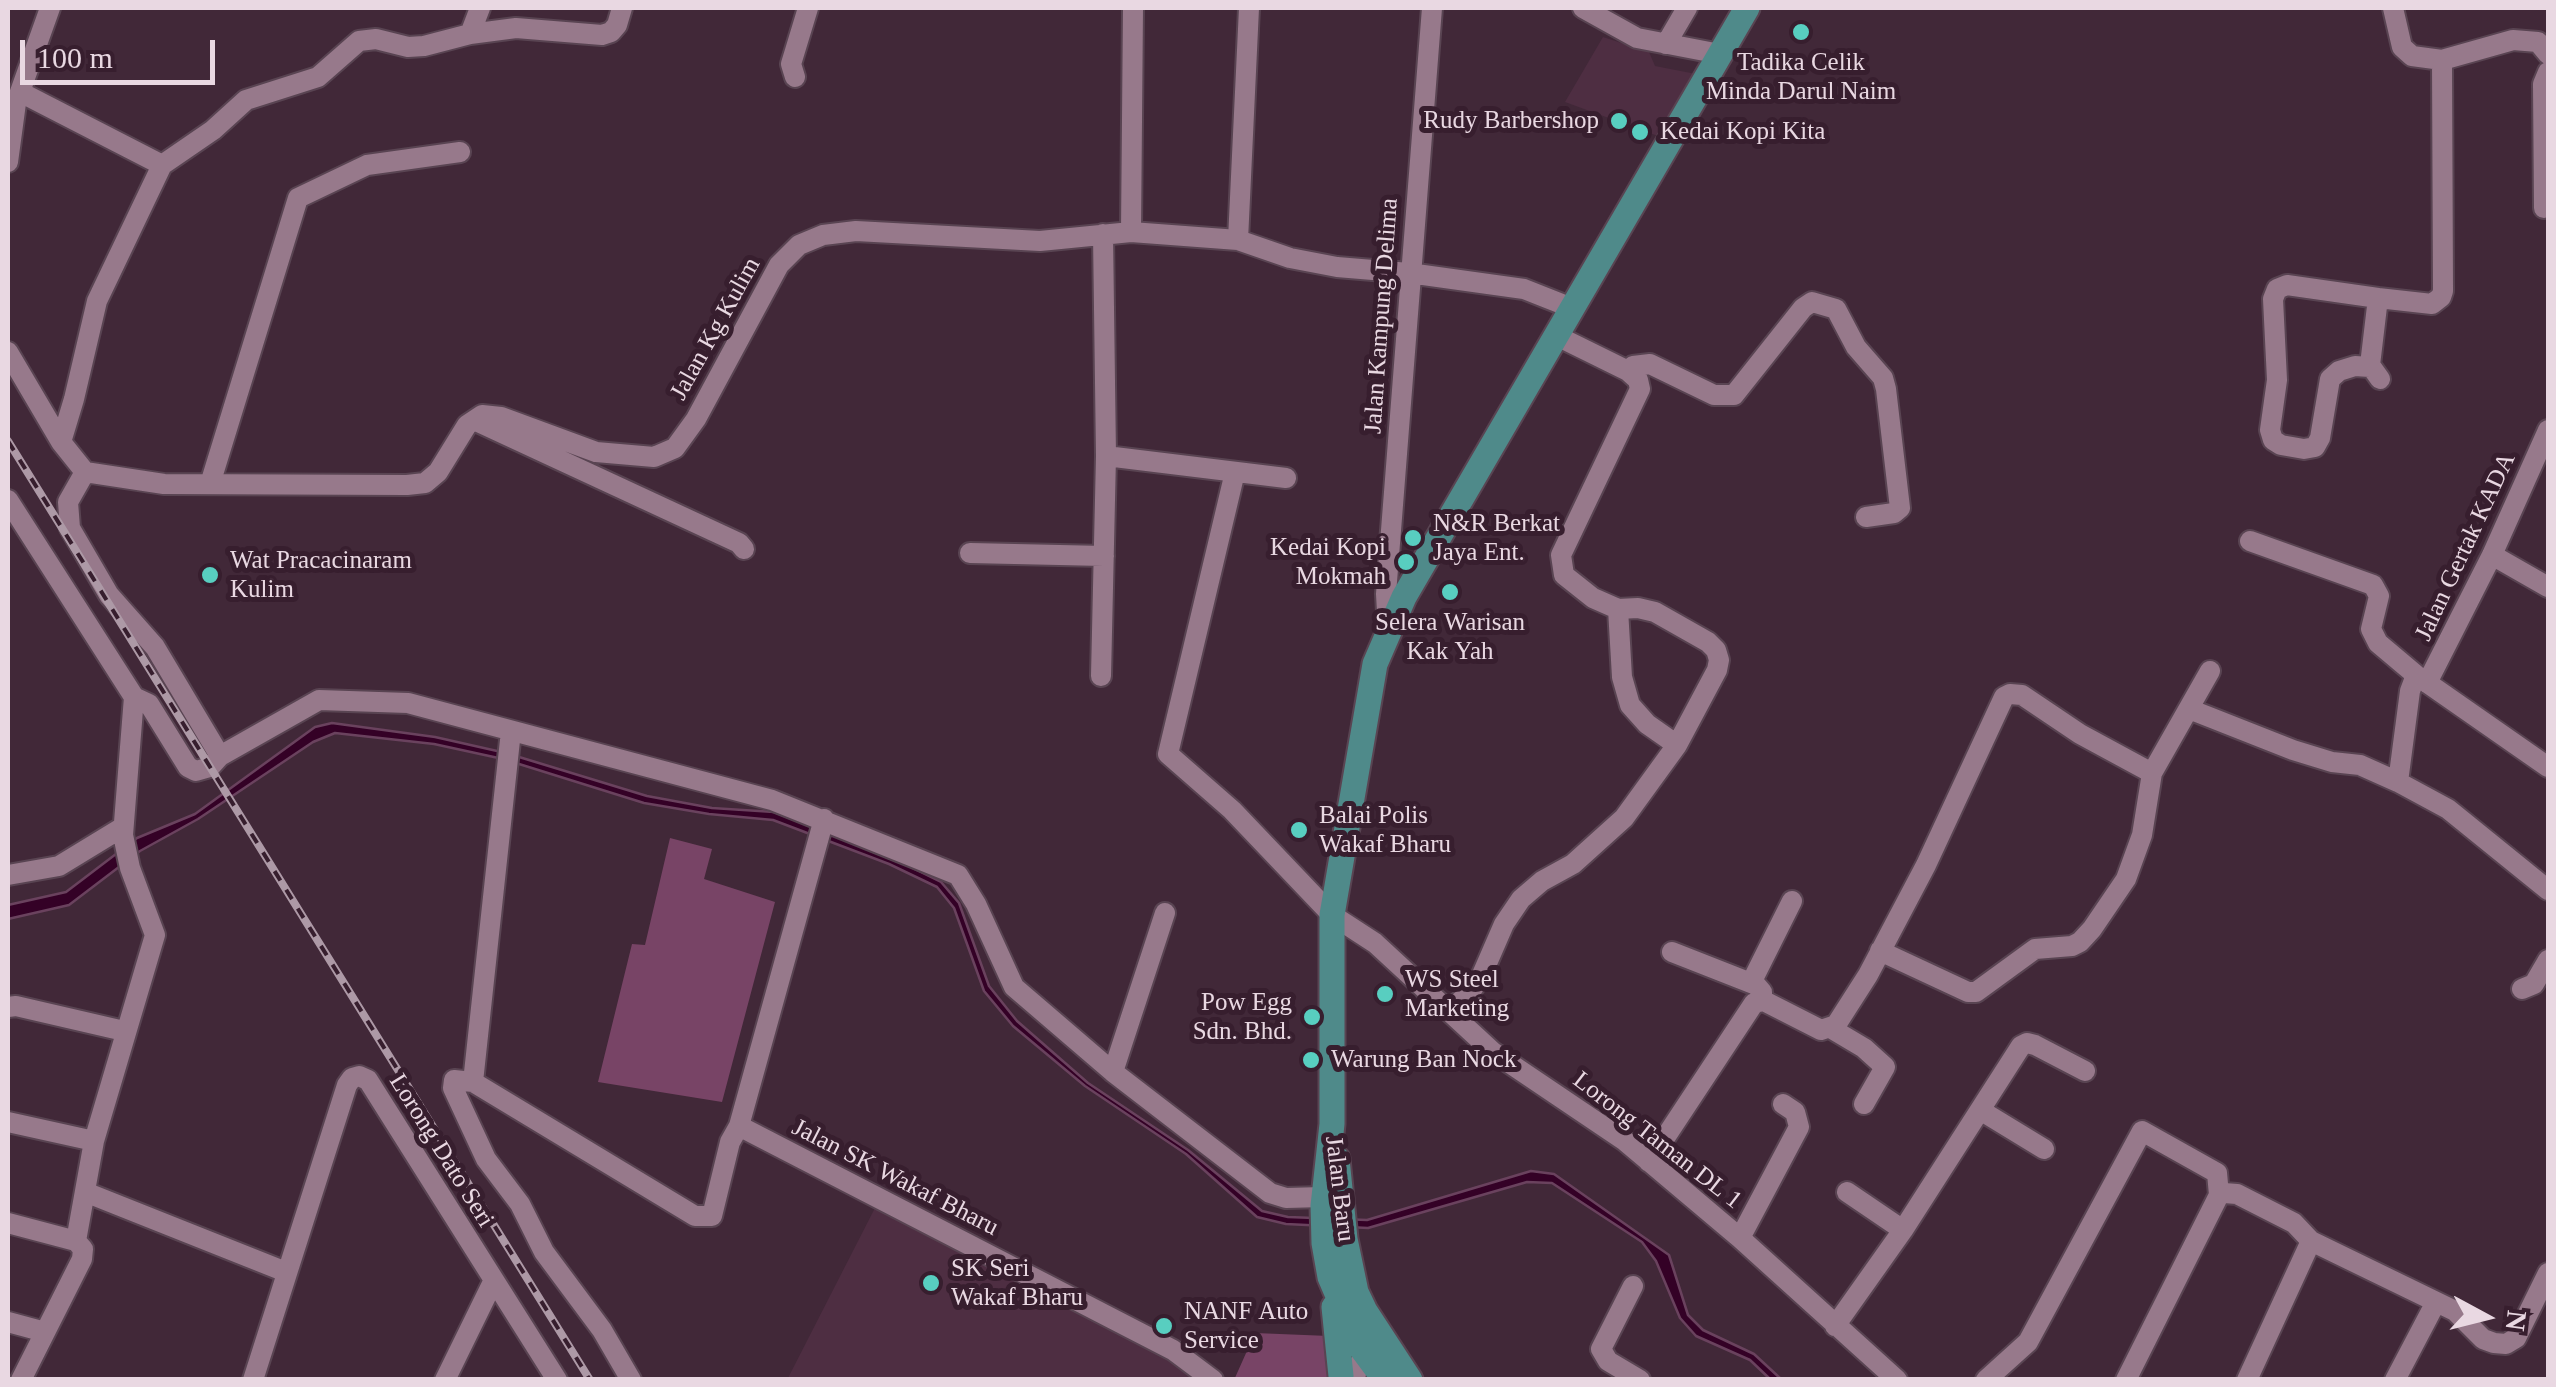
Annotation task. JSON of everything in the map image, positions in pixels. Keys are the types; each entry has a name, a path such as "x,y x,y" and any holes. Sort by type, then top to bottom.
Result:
{"main road":[{"path":"1332,1124 1332,914 1367,700 1388,629 1555,334 1748,8"},
{"name":"Jalan Baru","path":"1332,1124 1323,1198 1324,1243 1355,1364"},
{"name":"Jalan Baru","path":"1332,1124 1350,1272 1365,1311 1399,1376"},
{"path":"1330,1277 1355,1364"},
{"path":"1355,1364 1365,1311"},
{"path":"1355,1364 1399,1376"}],"street":[{"path":"8,162 15,98 50,8"},
{"path":"470,34 480,8"},
{"path":"60,442 97,301 162,165 213,130 246,100 318,77 358,42 376,38 408,47 424,46 516,28 602,35 617,25 622,8"},
{"path":"795,77 792,59 808,8"},
{"path":"1132,232 1133,8"},
{"path":"1238,240 1249,8"},
{"name":"Jalan Kampung Delima","path":"1388,629 1386,594 1432,8"},
{"path":"1583,8 1637,38 1720,54"},
{"path":"1666,44 1688,8"},
{"path":"2393,8 2406,53 2442,60 2513,40 2538,42 2548,54"},
{"path":"2378,298 2375,373 2354,366 2330,379 2315,447 2304,449 2273,440 2270,430 2277,380 2273,299 2277,289 2287,285 2432,304 2442,297 2442,60"},
{"path":"2544,208 2543,84 2548,72"},
{"path":"15,98 162,165"},
{"path":"210,484 298,198 366,164 460,152"},
{"name":"Jalan Kg Kulim","path":"474,420 482,415 501,417 596,452 630,457 654,457 675,448 696,419 779,265 809,238 856,231 1040,241 1132,232 1238,240 1290,258 1338,267 1524,290 1572,308"},
{"path":"1102,676 1106,456 1104,234"},
{"path":"1628,370 1650,364 1714,395 1734,395 1803,308 1812,302 1836,309 1856,348 1883,378 1886,389 1900,508 1894,513 1866,517"},
{"path":"1450,1010 1467,996 1481,976 1504,924 1522,899 1573,864 1624,818 1677,745 1719,660 1708,642 1655,612 1618,609 1594,598 1571,582 1560,564 1640,389 1638,380 1628,370 1555,334"},
{"path":"8,352 60,442 85,472 164,484 424,483 438,472 474,420 744,549"},
{"name":"Jalan Gertak KADA","path":"2398,782 2410,691 2439,666 2542,459 2548,430"},
{"path":"1106,456 1286,478"},
{"path":"617,486 630,457"},
{"path":"85,472 68,502 70,528 108,595 156,647 220,756"},
{"name":"Lorong Taman DL 1","path":"1235,472 1168,754 1232,810 1332,914 1375,943 1494,1052 1603,1124 1650,1162 1897,1380"},
{"path":"8,500 134,697 150,704 188,767 196,771 210,767 220,756 319,700 408,703 772,800 958,875 976,904 1014,987 1113,1072 1270,1193 1286,1198 1323,1198"},
{"path":"2250,541 2373,586 2379,596 2372,634 2422,679 2548,767"},
{"path":"970,553 1104,556"},
{"path":"2492,555 2548,586"},
{"path":"1618,609 1622,677 1630,705 1647,724 1677,745"},
{"path":"1880,951 1968,992 1976,992 2034,949 2080,942 2126,879 2136,858 2150,800 2152,773 2210,671"},
{"path":"1832,1029 1926,865 2004,697 2022,695 2080,734 2152,773"},
{"path":"76,1240 94,1141 155,935 130,868 122,831 134,697"},
{"path":"2189,708 2293,750 2332,762 2360,764 2398,782 2448,810 2548,890"},
{"path":"473,1082 511,730"},
{"path":"631,1380 602,1330 544,1252 520,1204 486,1159 453,1088 454,1080 473,1082 696,1216 712,1216 823,823"},
{"path":"8,875 58,866 122,831"},
{"path":"1650,1162 1750,1007 1792,901"},
{"path":"1113,1072 1165,913"},
{"path":"1672,952 1864,1048 1886,1068 1864,1104"},
{"path":"2522,989 2534,984 2548,960"},
{"path":"8,1007 124,1031"},
{"path":"1835,1326 1903,1230 2021,1046 2027,1042 2085,1071"},
{"name":"Lorong Dato Seri","path":"252,1380 346,1085 359,1076 368,1080 557,1380"},
{"path":"1740,1238 1799,1127 1795,1112 1783,1104"},
{"path":"1980,1110 2044,1149"},
{"path":"8,1122 94,1141"},
{"name":"Jalan SK Wakaf Bharu","path":"739,1126 1173,1350 1213,1380"},
{"path":"1986,1380 2028,1342 2142,1131 2217,1173 2219,1195 2126,1380"},
{"path":"85,1192 286,1272"},
{"path":"1847,1192 1903,1230"},
{"path":"2219,1195 2237,1194 2294,1224 2311,1241 2464,1318 2483,1339 2506,1344 2516,1338 2548,1273"},
{"path":"8,1223 76,1240 83,1249 82,1259 21,1380"},
{"path":"2247,1380 2311,1241"},
{"path":"445,1380 493,1282"},
{"path":"1633,1286 1601,1349 1608,1360 1640,1380"},
{"path":"2395,1380 2436,1302"},
{"path":"8,1322 45,1332"}],"shaded area":[{"path":"1603,37 1649,52 1655,66 1696,74 1658,136 1565,102"},
{"path":"332,723 435,737 506,753 647,796 712,808 774,812 892,858 941,882 959,903 989,986 1017,1021 1088,1083 1188,1150 1262,1211 1288,1217 1367,1220 1531,1171 1554,1174 1669,1255 1688,1315 1703,1330 1754,1354 1781,1379 1770,1379 1750,1360 1696,1336 1680,1318 1656,1261 1642,1242 1552,1183 1527,1182 1368,1228 1286,1224 1257,1217 1186,1154 1085,1086 1013,1026 984,991 954,908 937,887 889,864 773,820 644,803 503,759 434,744 335,733 313,742 198,819 140,851 69,905 8,919 8,905 66,892 137,838 195,814 315,727"},
{"path":"670,838 712,849 704,879 775,902 722,1102 598,1082 632,944 645,945"},
{"name":"SK Seri Wakaf Bharu","path":"876,1206 1174,1361 1194,1379 787,1380"},
{"path":"1255,1333 1329,1336 1332,1379 1234,1380"}],"railway":[{"path":"8,441 590,1380"}],"place":[{"name":"Tadika Celik Minda Darul Naim","path":"1801,32"},
{"name":"Rudy Barbershop","path":"1619,121"},
{"name":"Kedai Kopi Kita","path":"1640,132"},
{"name":"N&R Berkat Jaya Ent.","path":"1413,538"},
{"name":"Kedai Kopi Mokmah","path":"1406,562"},
{"name":"Wat Pracacinaram Kulim","path":"210,575"},
{"name":"Selera Warisan Kak Yah","path":"1450,592"},
{"name":"Balai Polis Wakaf Bharu","path":"1299,830"},
{"name":"WS Steel Marketing","path":"1385,994"},
{"name":"Pow Egg Sdn. Bhd.","path":"1312,1017"},
{"name":"Warung Ban Nock","path":"1311,1060"},
{"name":"SK Seri Wakaf Bharu","path":"931,1283"},
{"name":"NANF Auto Service","path":"1164,1326"}]}
